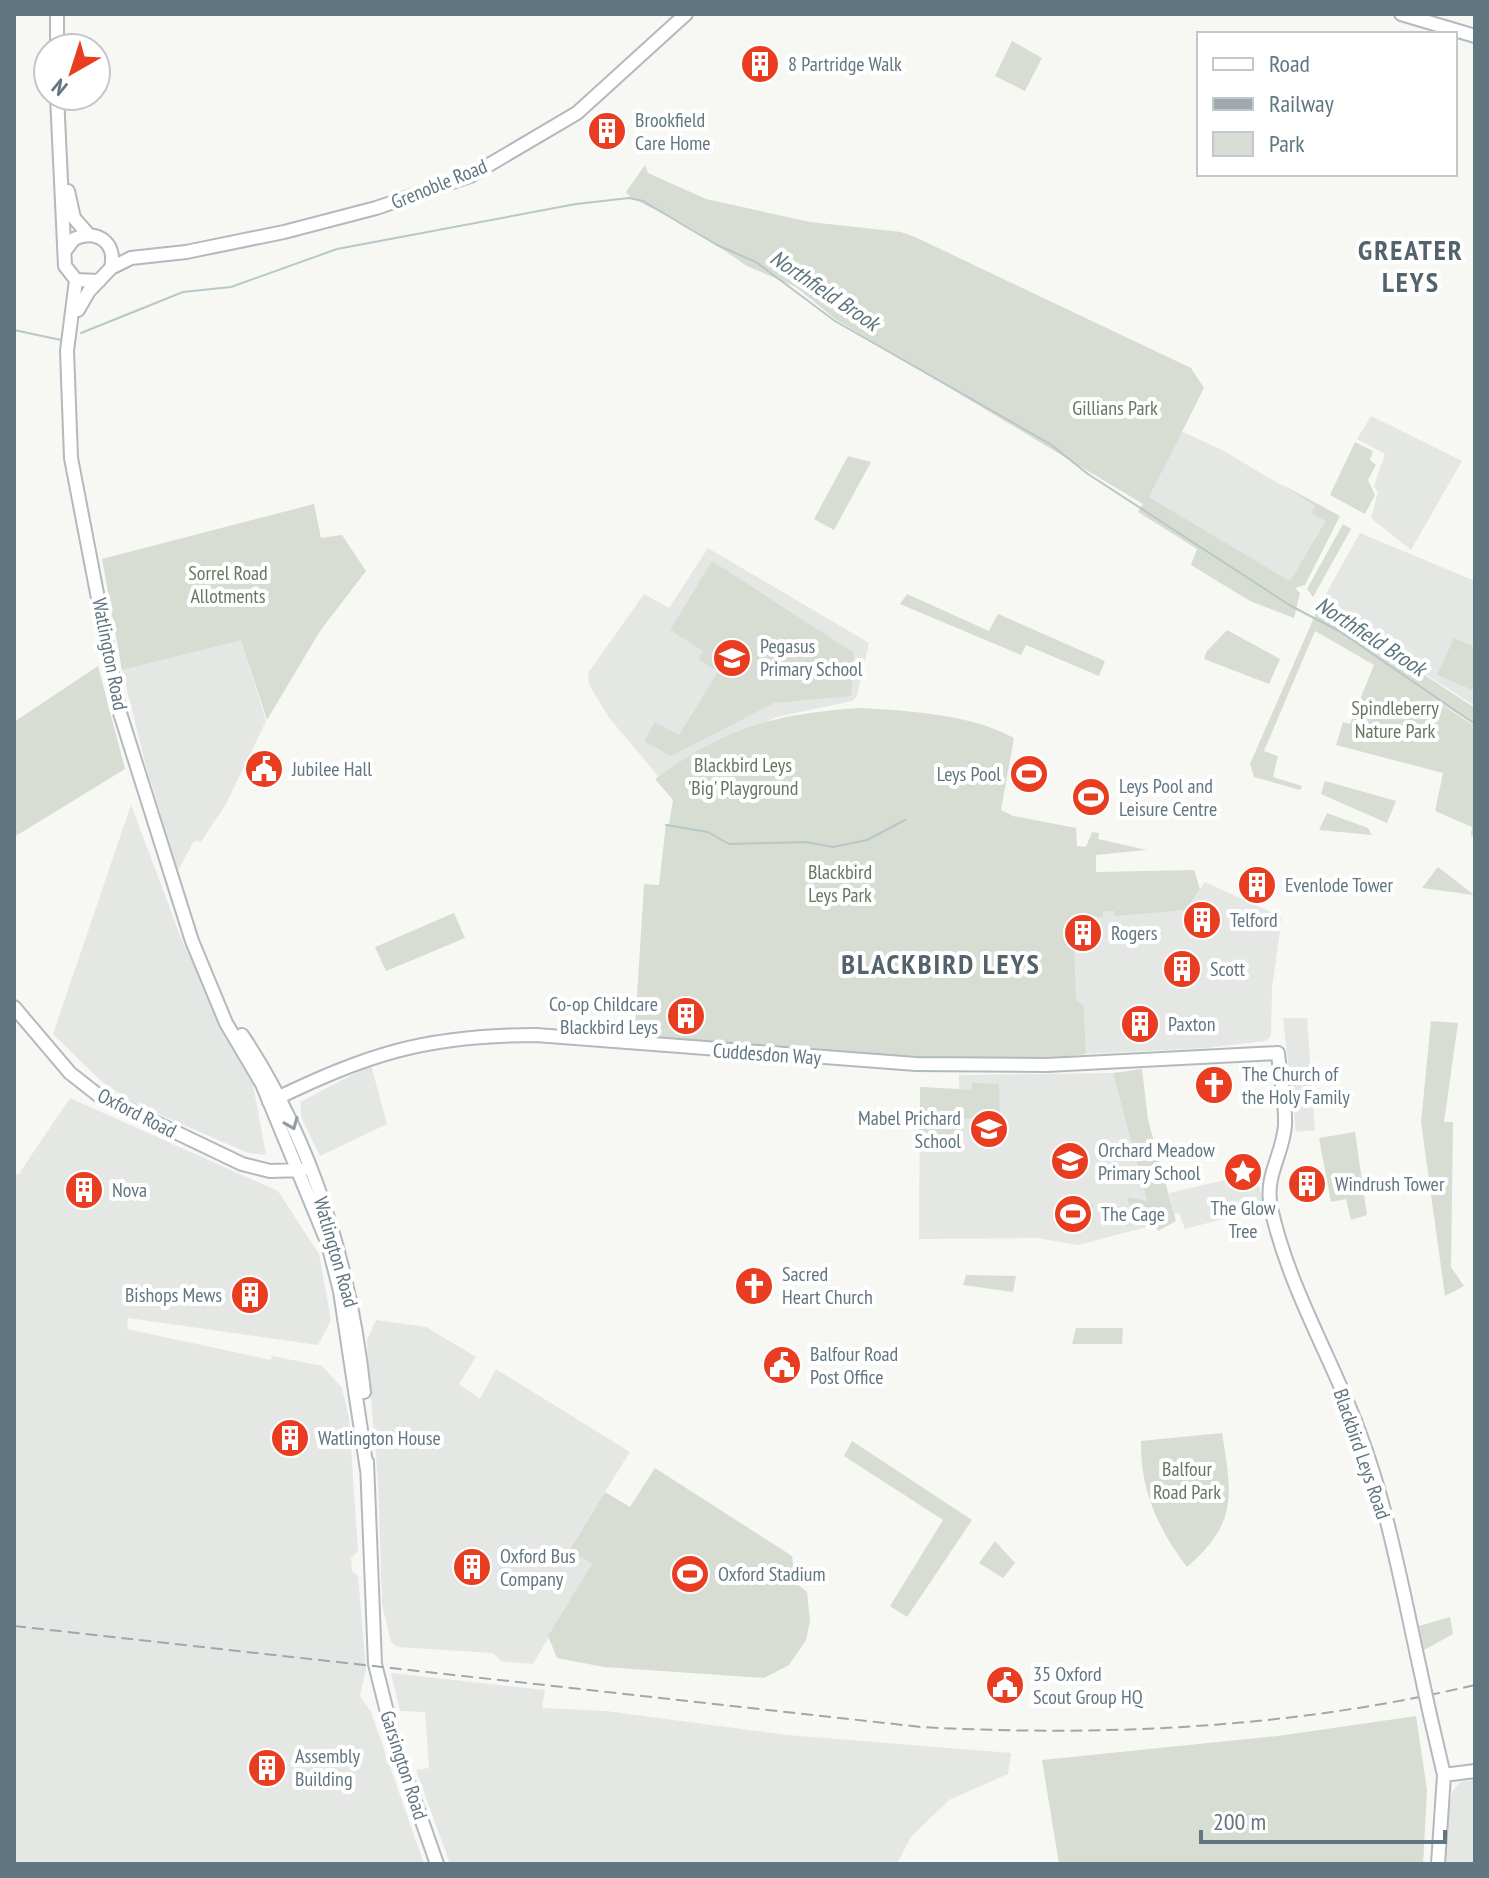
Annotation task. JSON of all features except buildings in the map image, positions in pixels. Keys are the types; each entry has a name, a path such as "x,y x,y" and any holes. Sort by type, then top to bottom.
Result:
{"street":[{"name":"Grenoble Road","path":"111,268 131,258 186,252 284,232 376,208 470,176 577,113 686,14"},
{"path":"1401,14 1475,36"},
{"path":"58,112 65,266 76,280 99,281 111,268 112,251 107,242 88,234 74,218 61,144"},
{"path":"64,255 74,239 88,234"},
{"name":"Grenoble Road","path":"107,242 147,255"},
{"name":"Watlington Road","path":"76,280 69,331 67,380 71,458 111,671 134,759 203,966 275,1099 349,1289 359,1339 368,1440 375,1664"},
{"name":"Watlington Road","path":"69,331 82,303 99,281"},
{"name":"Oxford Road","path":"14,1007 70,1073 98,1095 258,1170 303,1169"},
{"name":"Cuddesdon Way","path":"275,1099 370,1056 406,1046 485,1035 536,1035 916,1064 1047,1065 1278,1053"},
{"name":"Blackbird Leys Road","path":"1278,1053 1285,1128 1269,1183 1272,1211 1300,1302 1334,1370 1365,1451 1391,1540 1444,1775 1438,1864"},
{"path":"242,1164 275,1163 297,1155"},
{"name":"Garsington Road","path":"375,1664 395,1744 437,1864"},
{"path":"1444,1775 1475,1771"}],"shaded area":[{"path":"1371,416 1462,461 1411,550 1371,518 1378,492 1374,486 1385,454 1357,439"},
{"path":"1181,431 1224,451 1316,506 1325,520 1290,581 1149,497"},
{"path":"1360,533 1475,581 1475,706 1319,606"},
{"name":"Pegasus Primary School","path":"708,548 869,643 857,696 852,701 776,717 675,765 659,777 610,719 589,685 588,673 644,594 669,608"},
{"path":"241,639 266,721 226,804 200,843 198,840 193,842 178,871 146,766 122,670"},
{"path":"131,805 183,943 252,1079 266,1155 248,1153 133,1103 101,1081 53,1034"},
{"path":"1205,882 1282,917 1272,988 1271,1036 1266,1041 1205,1048 1086,1054 1084,1006 1076,1000 1072,919 1102,917 1102,912 1115,911 1115,915 1186,910"},
{"path":"1283,1018 1307,1018 1315,1130 1296,1132"},
{"path":"371,1065 387,1124 320,1156 302,1119 300,1102"},
{"name":"Orchard Meadow Primary School","path":"1113,1073 1154,1225 1078,1245 1037,1238 919,1239 920,1087 959,1089 959,1075"},
{"path":"70,1098 278,1191 319,1254 331,1320 318,1345 128,1318 127,1329 271,1360 272,1356 322,1366 342,1388 349,1418 358,1551 351,1558 352,1571 358,1576 366,1669 360,1696 371,1712 424,1864 14,1864 14,1173 18,1175"},
{"path":"1255,1173 1265,1208 1185,1229 1179,1213 1174,1214 1169,1193"},
{"path":"376,1320 426,1327 476,1357 459,1384 480,1399 496,1369 630,1452 569,1549 592,1564 533,1664 501,1661 493,1653 397,1647 391,1642 382,1604 378,1481 368,1363 367,1340"},
{"path":"391,1673 545,1690 542,1708 606,1711 787,1735 1011,1753 1008,1774 949,1800 911,1837 897,1864 450,1864 416,1770 429,1768 425,1712 400,1711"},
{"path":"1475,1780 1475,1864 1442,1864 1452,1792 1460,1782"}],"green space":[{"path":"1012,41 1042,58 1025,91 995,76"},
{"name":"Gillians Park","path":"645,165 648,173 706,199 810,222 901,232 915,237 1191,368 1204,388 1149,497 1290,581 1325,521 1312,513 1315,506 1279,483 1340,516 1305,585 1295,588 1300,593 1294,618 1250,601 1191,565 1197,549 1138,512 1143,504 835,319 796,287 747,266 691,228 630,197 626,192"},
{"path":"1355,442 1373,451 1370,460 1376,465 1368,480 1375,495 1365,514 1330,495"},
{"path":"848,456 871,462 834,530 814,519"},
{"name":"Sorrel Road Allotments","path":"314,504 321,538 342,535 366,571 320,631 267,720 241,640 122,670 102,559"},
{"path":"1343,524 1351,529 1313,597 1307,589"},
{"path":"712,561 854,653 851,696 774,703 671,756 644,741 655,722 679,735 718,672 699,659 703,651 670,630"},
{"path":"907,594 989,631 998,614 1105,661 1099,676 1026,645 1021,655 900,604"},
{"name":"Spindleberry Nature Park","path":"1319,606 1475,708 1475,724 1430,697 1475,726 1475,836 1471,836 1472,827 1435,811 1443,773 1336,745 1343,722 1350,724 1374,665 1315,631 1264,751 1278,756 1273,777 1302,786 1300,790 1254,777 1250,764"},
{"path":"1227,630 1280,659 1269,684 1204,659 1207,651"},
{"path":"1454,638 1475,647 1475,691 1437,675"},
{"path":"98,666 125,769 14,837 14,722"},
{"name":"Blackbird Leys Park","path":"860,708 919,712 959,719 1014,738 1001,810 1013,816 1076,828 1077,846 1086,847 1092,832 1099,833 1098,839 1147,850 1096,855 1096,872 1194,870 1200,889 1186,910 1115,916 1114,911 1103,912 1103,917 1073,919 1076,1000 1084,1006 1086,1054 1030,1061 917,1064 634,1044 644,884 659,885 666,824 669,824 673,800 655,779 705,747 752,726 802,714"},
{"path":"1325,781 1396,801 1387,823 1321,794"},
{"path":"1327,813 1368,828 1372,835 1319,830"},
{"path":"1438,867 1474,895 1422,888"},
{"path":"454,913 465,938 386,971 375,947"},
{"path":"1431,1021 1458,1023 1444,1122 1453,1122 1451,1267 1464,1286 1445,1296 1421,1122"},
{"path":"1142,1069 1148,1120 1176,1221 1158,1231 1153,1220 1138,1222 1132,1215 1127,1197 1147,1201 1113,1073"},
{"path":"972,1083 999,1084 1000,1117 962,1119 962,1112 959,1111 958,1135 920,1133 920,1087 972,1090"},
{"path":"1355,1132 1367,1215 1351,1220 1346,1199 1331,1202 1319,1138"},
{"name":"The Cage","path":"1054,1204 1093,1204 1093,1223 1054,1223"},
{"path":"966,1275 1016,1276 1013,1292 963,1285"},
{"path":"1076,1328 1123,1328 1122,1344 1072,1344"},
{"name":"Balfour Road Park","path":"1222,1433 1228,1474 1227,1507 1215,1536 1187,1567 1159,1523 1147,1492 1141,1441"},
{"path":"852,1441 972,1520 907,1617 890,1606 943,1520 844,1456"},
{"name":"Oxford Stadium","path":"655,1468 792,1556 796,1583 807,1592 810,1621 806,1640 789,1665 764,1678 604,1667 557,1658 548,1636 592,1564 569,1550 605,1492 630,1507"},
{"path":"995,1541 1015,1563 1003,1578 979,1563"},
{"path":"1450,1617 1453,1634 1424,1650 1419,1626"},
{"path":"1416,1716 1427,1790 1423,1864 1059,1864 1042,1760 1278,1736"}],"waterway":[{"name":"Northfield Brook","path":"81,333 183,292 231,287 337,249 576,204 629,198 643,201 717,245 756,262 835,321 1050,444 1088,474 1291,606 1339,631 1475,724"},
{"name":"Northfield Brook","path":"14,330 61,340"},
{"path":"666,825 708,832 729,844 806,842 833,847 867,840 905,820"}],"railway":[{"path":"14,1626 921,1727 991,1730 1130,1729 1269,1720 1407,1700 1475,1685"}],"place":[{"name":"8 Partridge Walk","path":"760,64"},
{"name":"Brookfield Care Home","path":"607,131"},
{"name":"Pegasus Primary School","path":"732,658"},
{"name":"Jubilee Hall","path":"264,769"},
{"name":"Leys Pool","path":"1029,774"},
{"name":"Leys Pool and Leisure Centre","path":"1091,797"},
{"name":"Evenlode Tower","path":"1257,885"},
{"name":"Telford","path":"1202,920"},
{"name":"Rogers","path":"1083,933"},
{"name":"Scott","path":"1182,969"},
{"name":"Co-op Childcare Blackbird Leys","path":"686,1016"},
{"name":"Paxton","path":"1140,1024"},
{"name":"The Church of the Holy Family","path":"1214,1085"},
{"name":"Mabel Prichard School","path":"989,1129"},
{"name":"Orchard Meadow Primary School","path":"1070,1161"},
{"name":"The Glow Tree","path":"1243,1172"},
{"name":"Windrush Tower","path":"1307,1184"},
{"name":"Nova","path":"84,1190"},
{"name":"The Cage","path":"1073,1214"},
{"name":"Sacred Heart Church","path":"754,1286"},
{"name":"Bishops Mews","path":"250,1295"},
{"name":"Balfour Road Post Office","path":"782,1365"},
{"name":"Watlington House","path":"290,1438"},
{"name":"Oxford Bus Company","path":"472,1567"},
{"name":"Oxford Stadium","path":"690,1574"},
{"name":"35 Oxford Scout Group HQ","path":"1005,1685"},
{"name":"Assembly Building","path":"267,1768"}],"district":[{"name":"GREATER LEYS","path":"1411,265"},
{"name":"BLACKBIRD LEYS","path":"941,963"}],"park label":[{"name":"Blackbird Leys 'Big' Playground","path":"743,776"}]}
